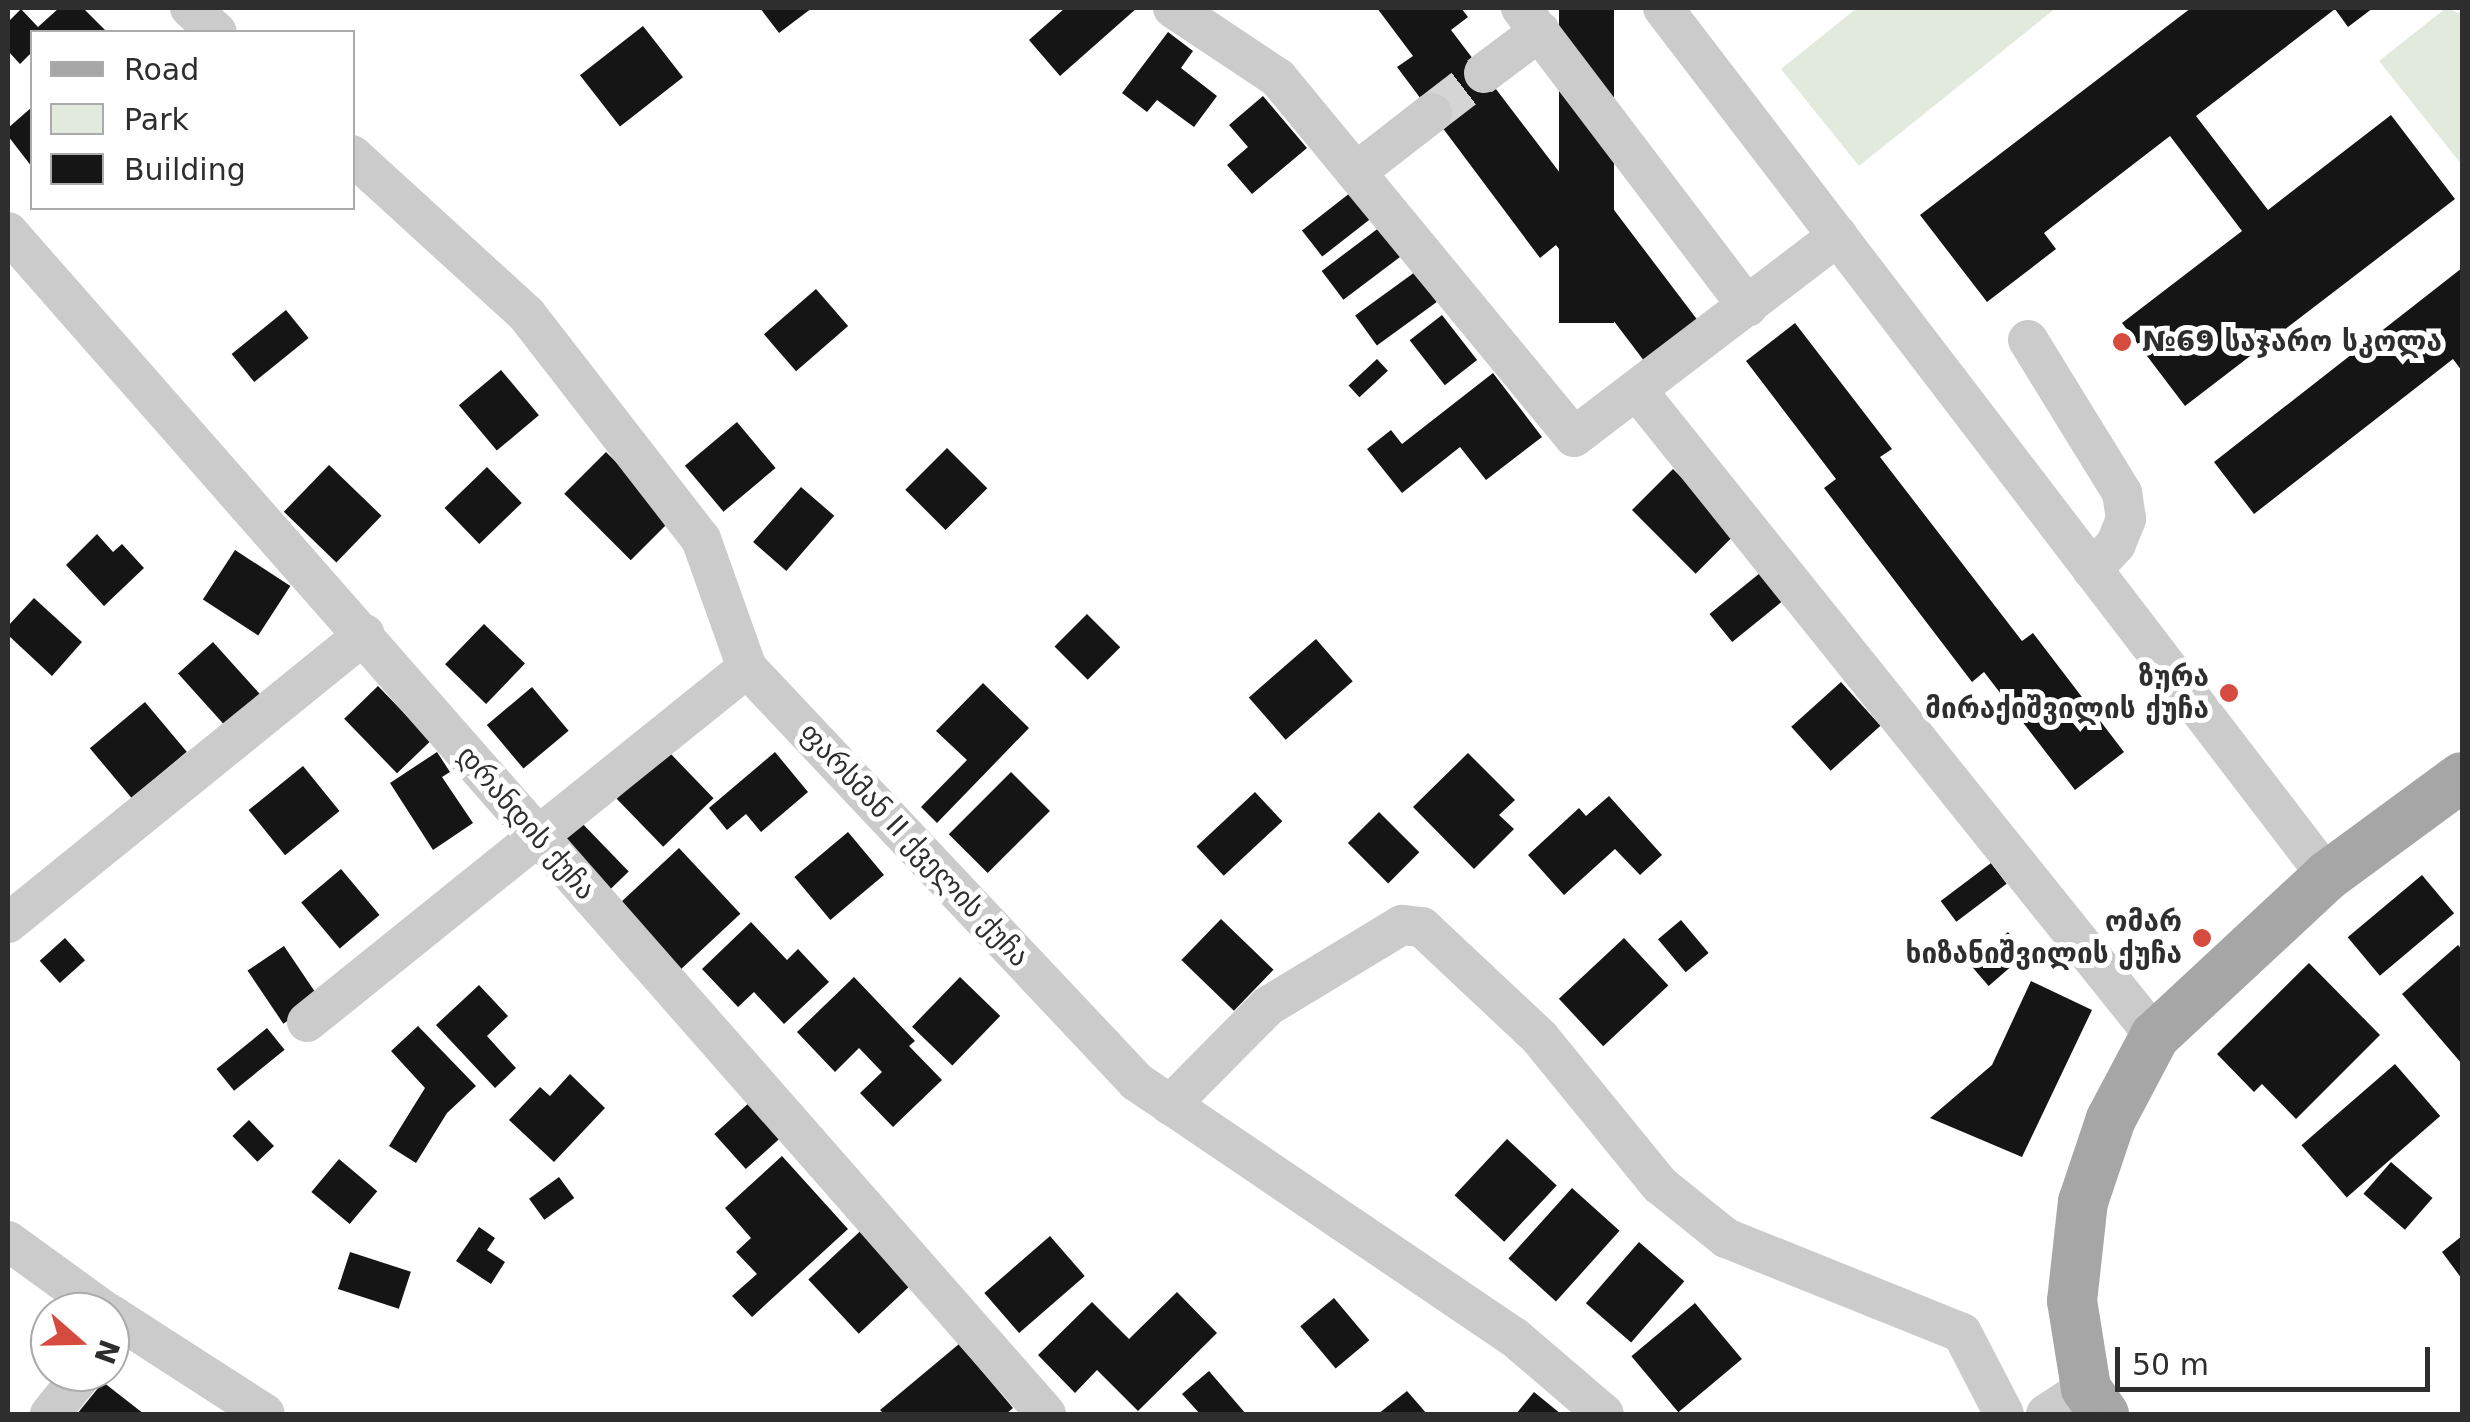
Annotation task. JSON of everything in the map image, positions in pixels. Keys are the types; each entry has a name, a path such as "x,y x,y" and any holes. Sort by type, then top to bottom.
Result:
{"main road":[{"path":"2078,1406 2072,1302 2083,1202 2112,1119 2155,1036 2327,876 2462,778"}],"street":[{"path":"190,8 216,30"},
{"path":"1663,8 2327,876"},
{"path":"1176,9 1278,78 1574,436 1639,394 1838,236"},
{"path":"1484,74 1530,20 1748,307"},
{"path":"1356,172 1432,113"},
{"name":"ფარსმან II ქველის ქუჩა","path":"355,159 528,315 701,539 748,668 1137,1082 1514,1337 1604,1414"},
{"name":"დრანდის ქუჩა","path":"8,232 1046,1414"},
{"path":"2028,340 2122,493 2126,518 2116,544 2092,570"},
{"path":"1639,394 2155,1036"},
{"path":"8,923 365,634"},
{"path":"306,1022 748,668"},
{"path":"1170,1104 1268,1006 1386,933 1402,925 1422,928 1540,1038 1660,1185 1726,1238 1962,1333 2004,1414"},
{"path":"8,1241 73,1292"},
{"path":"130,1333 265,1414"},
{"path":"50,1414 68,1392"}],"green space":[{"path":"1857,8 2056,8 1859,166 1781,69"},
{"path":"2446,8 2462,14 2462,165 2379,61"}],"building":[{"path":"59,8 83,8 105,30 30,30 30,54 20,64 8,51 8,22 21,9 38,27"},
{"path":"760,8 812,8 779,33"},
{"path":"1065,8 1137,8 1060,76 1029,40"},
{"path":"1377,8 1461,8 1468,17 1451,30 1592,215 1608,202 1702,326 1648,366 1556,245 1540,258 1397,67 1413,56"},
{"path":"1559,8 1614,8 1614,323 1559,323"},
{"path":"2191,8 2373,8 2348,27 2335,9 2196,116 2268,210 2391,115 2455,199 2185,406 2122,323 2242,231 2170,136 2044,233 2056,249 1987,302 1920,215"},
{"path":"643,26 683,77 620,126 580,75"},
{"path":"1168,32 1193,51 1181,68 1217,96 1194,127 1157,100 1147,112 1122,93"},
{"path":"1263,96 1307,148 1252,194 1227,165 1248,147 1229,125"},
{"path":"30,109 30,164 8,136 8,128"},
{"path":"1350,193 1370,219 1322,257 1302,231"},
{"path":"1380,227 1402,256 1343,300 1322,271"},
{"path":"2462,268 2462,371 2453,359 2254,514 2214,462"},
{"path":"1415,272 1437,302 1377,345 1355,315"},
{"path":"816,289 848,326 796,371 764,334"},
{"path":"286,310 309,338 254,382 232,354"},
{"path":"1442,315 1477,360 1445,385 1410,340"},
{"path":"1795,323 1892,449 1880,457 2022,641 2033,633 2124,752 2075,790 1984,672 1972,682 1824,488 1836,479 1746,361"},
{"path":"1377,359 1388,371 1359,397 1348,386"},
{"path":"501,370 539,415 497,451 459,405"},
{"path":"1493,373 1542,437 1486,480 1460,447 1402,493 1367,449 1391,430 1402,444"},
{"path":"737,422 776,468 723,512 685,466"},
{"path":"947,448 987,488 946,530 905,490"},
{"path":"606,452 672,518 631,560 564,494"},
{"path":"329,465 382,516 336,562 284,512"},
{"path":"487,467 522,503 479,544 445,508"},
{"path":"1673,469 1737,533 1696,574 1632,510"},
{"path":"801,487 834,516 786,571 753,542"},
{"path":"97,534 113,552 122,544 144,568 104,606 66,565"},
{"path":"235,550 290,586 258,635 203,599"},
{"path":"1760,573 1783,601 1732,642 1709,614"},
{"path":"34,598 82,642 52,676 8,635 8,626"},
{"path":"1087,614 1120,647 1088,680 1054,647"},
{"path":"484,624 525,664 486,704 445,664"},
{"path":"1316,639 1353,681 1286,740 1249,697"},
{"path":"213,642 261,696 226,727 178,673"},
{"path":"1841,682 1880,726 1831,771 1791,727"},
{"path":"983,683 1029,728 937,823 921,807 967,760 936,731"},
{"path":"378,686 431,741 397,773 344,719"},
{"path":"532,687 569,731 523,769 487,725"},
{"path":"145,702 187,752 132,798 90,748"},
{"path":"667,750 714,798 663,847 617,799"},
{"path":"437,752 450,772 442,777 473,823 433,850 390,783"},
{"path":"775,752 808,792 761,832 746,814 727,830 709,808"},
{"path":"1468,753 1515,800 1499,815 1514,829 1474,869 1413,807"},
{"path":"303,766 340,811 285,855 249,810"},
{"path":"1011,772 1050,811 988,873 949,834"},
{"path":"1255,792 1282,821 1224,876 1196,847"},
{"path":"1609,796 1662,855 1640,875 1615,849 1564,895 1528,855 1579,808 1586,816"},
{"path":"1379,812 1419,852 1388,883 1348,843"},
{"path":"578,819 629,872 606,894 555,841"},
{"path":"848,832 884,875 830,920 794,877"},
{"path":"679,848 740,914 681,969 620,903"},
{"path":"1991,863 2007,884 1956,922 1941,901"},
{"path":"341,869 380,915 340,948 301,902"},
{"path":"2422,875 2454,913 2380,976 2348,937"},
{"path":"1221,919 1274,970 1234,1011 1181,960"},
{"path":"1681,920 1709,953 1686,972 1658,939"},
{"path":"751,922 787,960 798,949 829,982 784,1024 754,992 738,1007 702,969"},
{"path":"2008,932 2026,953 1989,986 1970,965"},
{"path":"65,938 85,960 60,983 40,961"},
{"path":"1624,938 1668,986 1603,1046 1559,999"},
{"path":"2458,945 2462,950 2462,1064 2402,994"},
{"path":"284,946 320,999 283,1024 248,971"},
{"path":"2309,963 2380,1035 2296,1119 2262,1084 2254,1092 2217,1054"},
{"path":"854,977 915,1041 909,1046 942,1080 893,1127 860,1093 882,1072 859,1048 835,1072 797,1032"},
{"path":"960,977 1000,1016 952,1066 912,1027"},
{"path":"2031,981 2092,1010 2022,1157 1930,1118 1992,1065"},
{"path":"479,985 508,1016 487,1036 516,1068 495,1088 436,1025"},
{"path":"418,1026 476,1086 447,1113 416,1163 389,1146 425,1088 391,1051"},
{"path":"267,1028 285,1050 234,1091 216,1069"},
{"path":"2395,1064 2440,1116 2347,1197 2301,1145"},
{"path":"570,1074 605,1108 554,1162 509,1120 540,1087 550,1096"},
{"path":"750,1102 781,1137 746,1169 714,1134"},
{"path":"249,1120 274,1146 257,1162 232,1136"},
{"path":"1507,1139 1557,1185 1504,1242 1454,1195"},
{"path":"782,1156 848,1229 752,1317 732,1296 757,1274 736,1252 751,1238 725,1208"},
{"path":"339,1159 377,1191 350,1224 311,1192"},
{"path":"2391,1162 2433,1198 2405,1230 2363,1194"},
{"path":"559,1177 574,1198 544,1220 529,1199"},
{"path":"1572,1188 1620,1231 1556,1301 1508,1259"},
{"path":"869,1223 919,1277 859,1334 808,1280"},
{"path":"479,1227 495,1238 487,1250 505,1262 491,1284 456,1261"},
{"path":"1050,1236 1085,1276 1019,1333 984,1293"},
{"path":"2462,1236 2462,1279 2442,1252"},
{"path":"1639,1242 1684,1281 1631,1342 1586,1303"},
{"path":"350,1252 411,1272 399,1309 338,1289"},
{"path":"1177,1292 1217,1333 1138,1411 1097,1370 1075,1393 1038,1355 1092,1302 1129,1339"},
{"path":"1334,1298 1369,1340 1336,1368 1300,1326"},
{"path":"1695,1303 1742,1359 1678,1412 1631,1356"},
{"path":"959,1344 1013,1408 1006,1414 884,1414 880,1410"},
{"path":"1209,1371 1246,1414 1200,1414 1182,1394"},
{"path":"1407,1391 1427,1414 1378,1414"},
{"path":"95,1392 116,1392 144,1414 77,1414"},
{"path":"1534,1392 1561,1414 1516,1414"}],"tunnel":[{"path":"1432,113 1484,73"}],"place":[{"name":"№69 საჯარო სკოლა","path":"2122,342"},
{"name":"ზურა მირაქიშვილის ქუჩა","path":"2229,693"},
{"name":"ომარ ხიზანიშვილის ქუჩა","path":"2202,938"}]}
